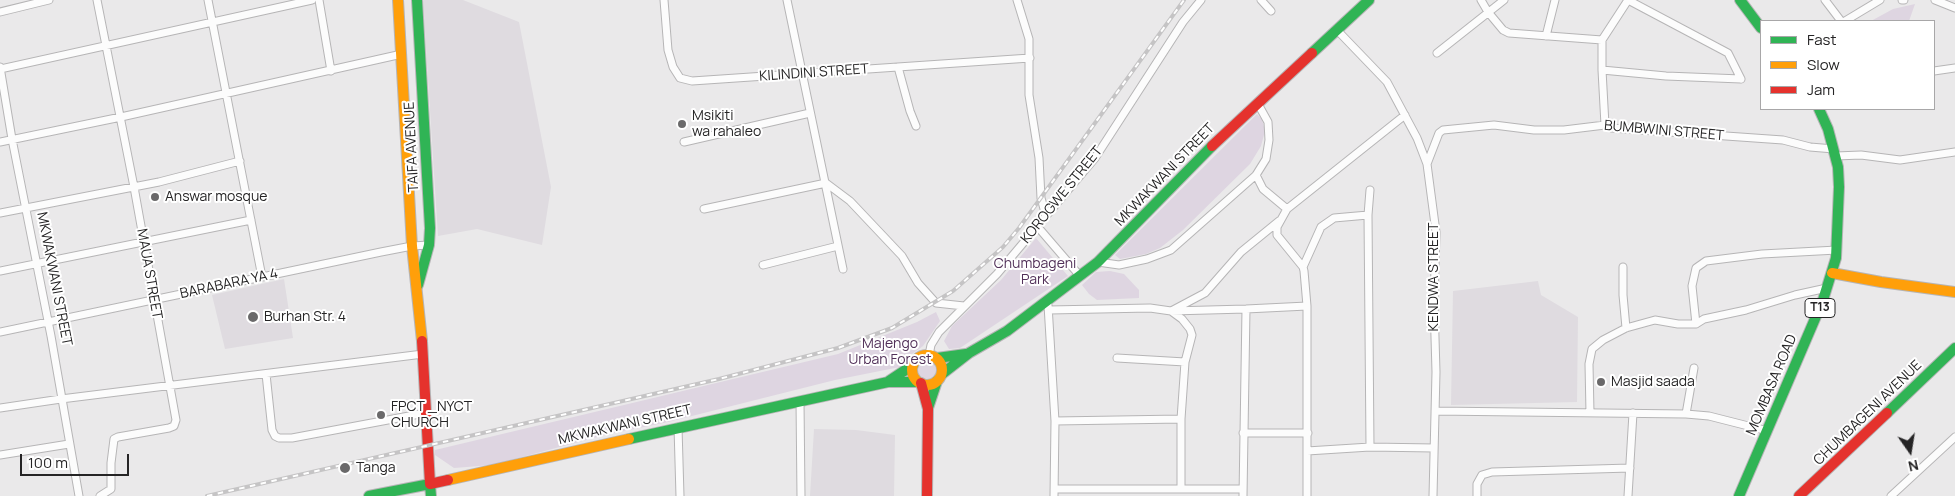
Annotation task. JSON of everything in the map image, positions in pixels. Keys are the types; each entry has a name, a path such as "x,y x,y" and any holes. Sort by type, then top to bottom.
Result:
{"main road":[{"name":"TAIFA AVENUE","path":"398,0 412,246 423,354 424,413 431,496"},
{"name":"TAIFA AVENUE","path":"416,290 429,245 427,172 417,0"},
{"name":"MKWAKWANI STREET","path":"969,353 1048,305 1098,262 1227,130 1258,104 1369,0"},
{"path":"1740,0 1760,27"},
{"name":"MOMBASA ROAD","path":"1738,496 1828,288 1837,250 1838,181 1835,153 1825,122 1819,110"},
{"path":"409,174 427,172"},
{"path":"1832,273 1955,292"},
{"name":"CHUMBAGENI AVENUE","path":"1799,496 1955,348"},
{"path":"888,382 913,365 922,355 969,353"},
{"path":"888,382 932,384 969,353"},
{"path":"928,409 942,368 933,356"},
{"path":"913,365 914,377 920,382 928,409 927,496"},
{"name":"MKWAKWANI STREET","path":"369,496 888,382"}],"street":[{"path":"0,12 49,0"},
{"name":"MAUA STREET","path":"97,0 121,117 176,420 174,426 114,439 110,463 111,490 100,496"},
{"path":"208,0 214,22 262,277"},
{"path":"0,69 312,0"},
{"path":"319,0 331,71"},
{"name":"KILINDINI STREET","path":"664,0 668,50 673,67 680,78 692,81 1030,58"},
{"path":"788,0 843,269"},
{"path":"1018,0 1029,39 1028,95 1040,158 1041,198 1046,216"},
{"name":"KOROGWE STREET","path":"933,356 931,345 939,332 997,274 1095,158 1182,22 1201,0"},
{"path":"1261,0 1270,11"},
{"path":"1481,0 1503,30 1509,33 1602,40"},
{"path":"1437,53 1504,0"},
{"path":"1546,36 1556,0"},
{"path":"1602,70 1666,76 1741,79 1728,53 1628,0 1602,40 1602,70 1605,124"},
{"path":"1825,0 1840,20"},
{"path":"1847,20 1880,0"},
{"path":"1935,0 1955,8"},
{"name":"KENDWA STREET","path":"1336,29 1387,82 1417,138 1427,164 1436,232 1434,303 1436,372 1433,496"},
{"path":"0,142 227,94 402,54"},
{"path":"898,67 916,126"},
{"path":"1935,71 1955,68"},
{"name":"MKWAKWANI STREET","path":"0,69 62,398 76,496"},
{"path":"1098,262 1119,265 1147,259 1172,250 1256,175 1266,158 1269,140 1268,122 1258,104"},
{"path":"684,142 810,113"},
{"path":"1171,311 1205,293 1241,252 1279,221 1287,209 1405,115"},
{"name":"BUMBWINI STREET","path":"1427,164 1439,133 1448,129 1494,125 1534,130 1564,130 1605,124 1612,128 1783,140 1835,153 1900,160 1955,152"},
{"path":"0,213 134,187 240,162"},
{"path":"1256,175 1263,189 1287,209"},
{"path":"704,209 826,183 850,201 902,256 918,283 936,303 964,306"},
{"path":"1370,190 1368,215 1370,447"},
{"path":"1302,266 1320,227 1334,218 1368,215"},
{"path":"0,271 251,220"},
{"path":"1279,221 1277,235 1302,266 1307,306 1307,496"},
{"path":"1037,226 1080,276"},
{"name":"BARABARA YA 4","path":"0,332 412,246 429,245"},
{"path":"763,265 838,246"},
{"path":"1696,324 1692,286 1696,268 1706,261 1762,254 1837,250"},
{"path":"1624,267 1623,295 1626,328"},
{"path":"1590,413 1589,364 1592,350 1602,340 1626,328 1655,320 1678,324 1696,324 1704,319 1828,288"},
{"path":"1246,310 1243,493 1181,489 1054,493 1055,421 1048,305 1150,308 1171,311 1246,310 1307,306"},
{"path":"1171,311 1182,319 1192,335 1185,362 1181,420 1181,489"},
{"path":"0,408 62,398 423,354"},
{"path":"1117,358 1185,362"},
{"path":"1686,414 1694,368"},
{"path":"266,374 272,430 275,436 279,438 292,438 424,413"},
{"path":"800,400 801,496"},
{"path":"1434,411 1686,414 1709,416 1768,430"},
{"path":"1628,496 1633,413"},
{"path":"1055,421 1181,420"},
{"path":"678,427 680,496"},
{"path":"1243,433 1308,433"},
{"path":"1891,496 1955,437"},
{"path":"0,455 69,444"},
{"path":"1307,451 1370,447 1434,448"},
{"path":"1477,496 1477,484 1482,475 1492,472 1630,468"}],"shaded area":[{"path":"423,0 463,0 519,22 551,187 542,245 477,229 438,236"},
{"name":"Burhan Str. 4","path":"284,279 293,338 225,349 212,295"},
{"path":"1538,281 1541,295 1578,317 1577,402 1451,405 1453,291"},
{"path":"814,429 856,430 895,435 894,496 810,496"}],"green space":[{"path":"1915,4 1909,20 1873,20 1893,9"},
{"path":"1257,114 1262,119 1265,131 1261,146 1250,164 1183,230 1160,248 1146,254 1120,259 1115,255"},
{"name":"Chumbageni Park","path":"1036,238 1068,276 960,348 949,349 944,341 952,326 1001,280"},
{"path":"1110,271 1124,274 1139,290 1139,298 1097,300 1082,285 1096,272"},
{"name":"Majengo Urban Forest","path":"936,312 940,321 923,346 908,357 900,367 835,380 668,422 605,435 492,465 454,468 435,455 435,450 838,354 917,322"},
{"path":"923,361 931,361 936,366 934,377 923,379 918,374 918,366"}],"railway":[{"path":"207,496 719,379 838,348 892,328 953,291 1003,247 1019,228 1184,0"}],"traffic: fast":[{"path":"417,0 430,228 429,245 418,285"},
{"path":"1312,53 1369,0"},
{"path":"1740,0 1760,27"},
{"path":"1739,496 1823,300 1836,258 1838,167 1828,129 1819,110"},
{"path":"942,374 969,353 1007,331 1098,262 1212,146"},
{"path":"1887,413 1955,348"},
{"path":"937,358 966,354"},
{"path":"889,381 913,365"},
{"path":"928,408 937,381"},
{"path":"629,439 888,382 918,382"},
{"path":"369,496 430,484 431,496"}],"traffic: slow":[{"path":"398,0 412,246 422,341"},
{"path":"1832,273 1955,292"},
{"path":"927,355 933,356 941,364 942,370 941,376 933,384 927,385 921,384 913,376 912,370 913,364 921,356 927,355"},
{"path":"448,480 629,439"}],"traffic: jam":[{"path":"1212,146 1312,53"},
{"path":"422,341 430,484 448,480"},
{"path":"921,383 928,409 927,496"},
{"path":"1799,496 1887,413"}],"place":[{"name":"Msikiti wa rahaleo","path":"682,124"},
{"name":"Answar mosque","path":"155,197"},
{"name":"Burhan Str. 4","path":"253,317"},
{"name":"Masjid saada","path":"1601,382"},
{"name":"FPCT _NYCT CHURCH","path":"381,415"},
{"name":"Tanga","path":"345,468"}]}
